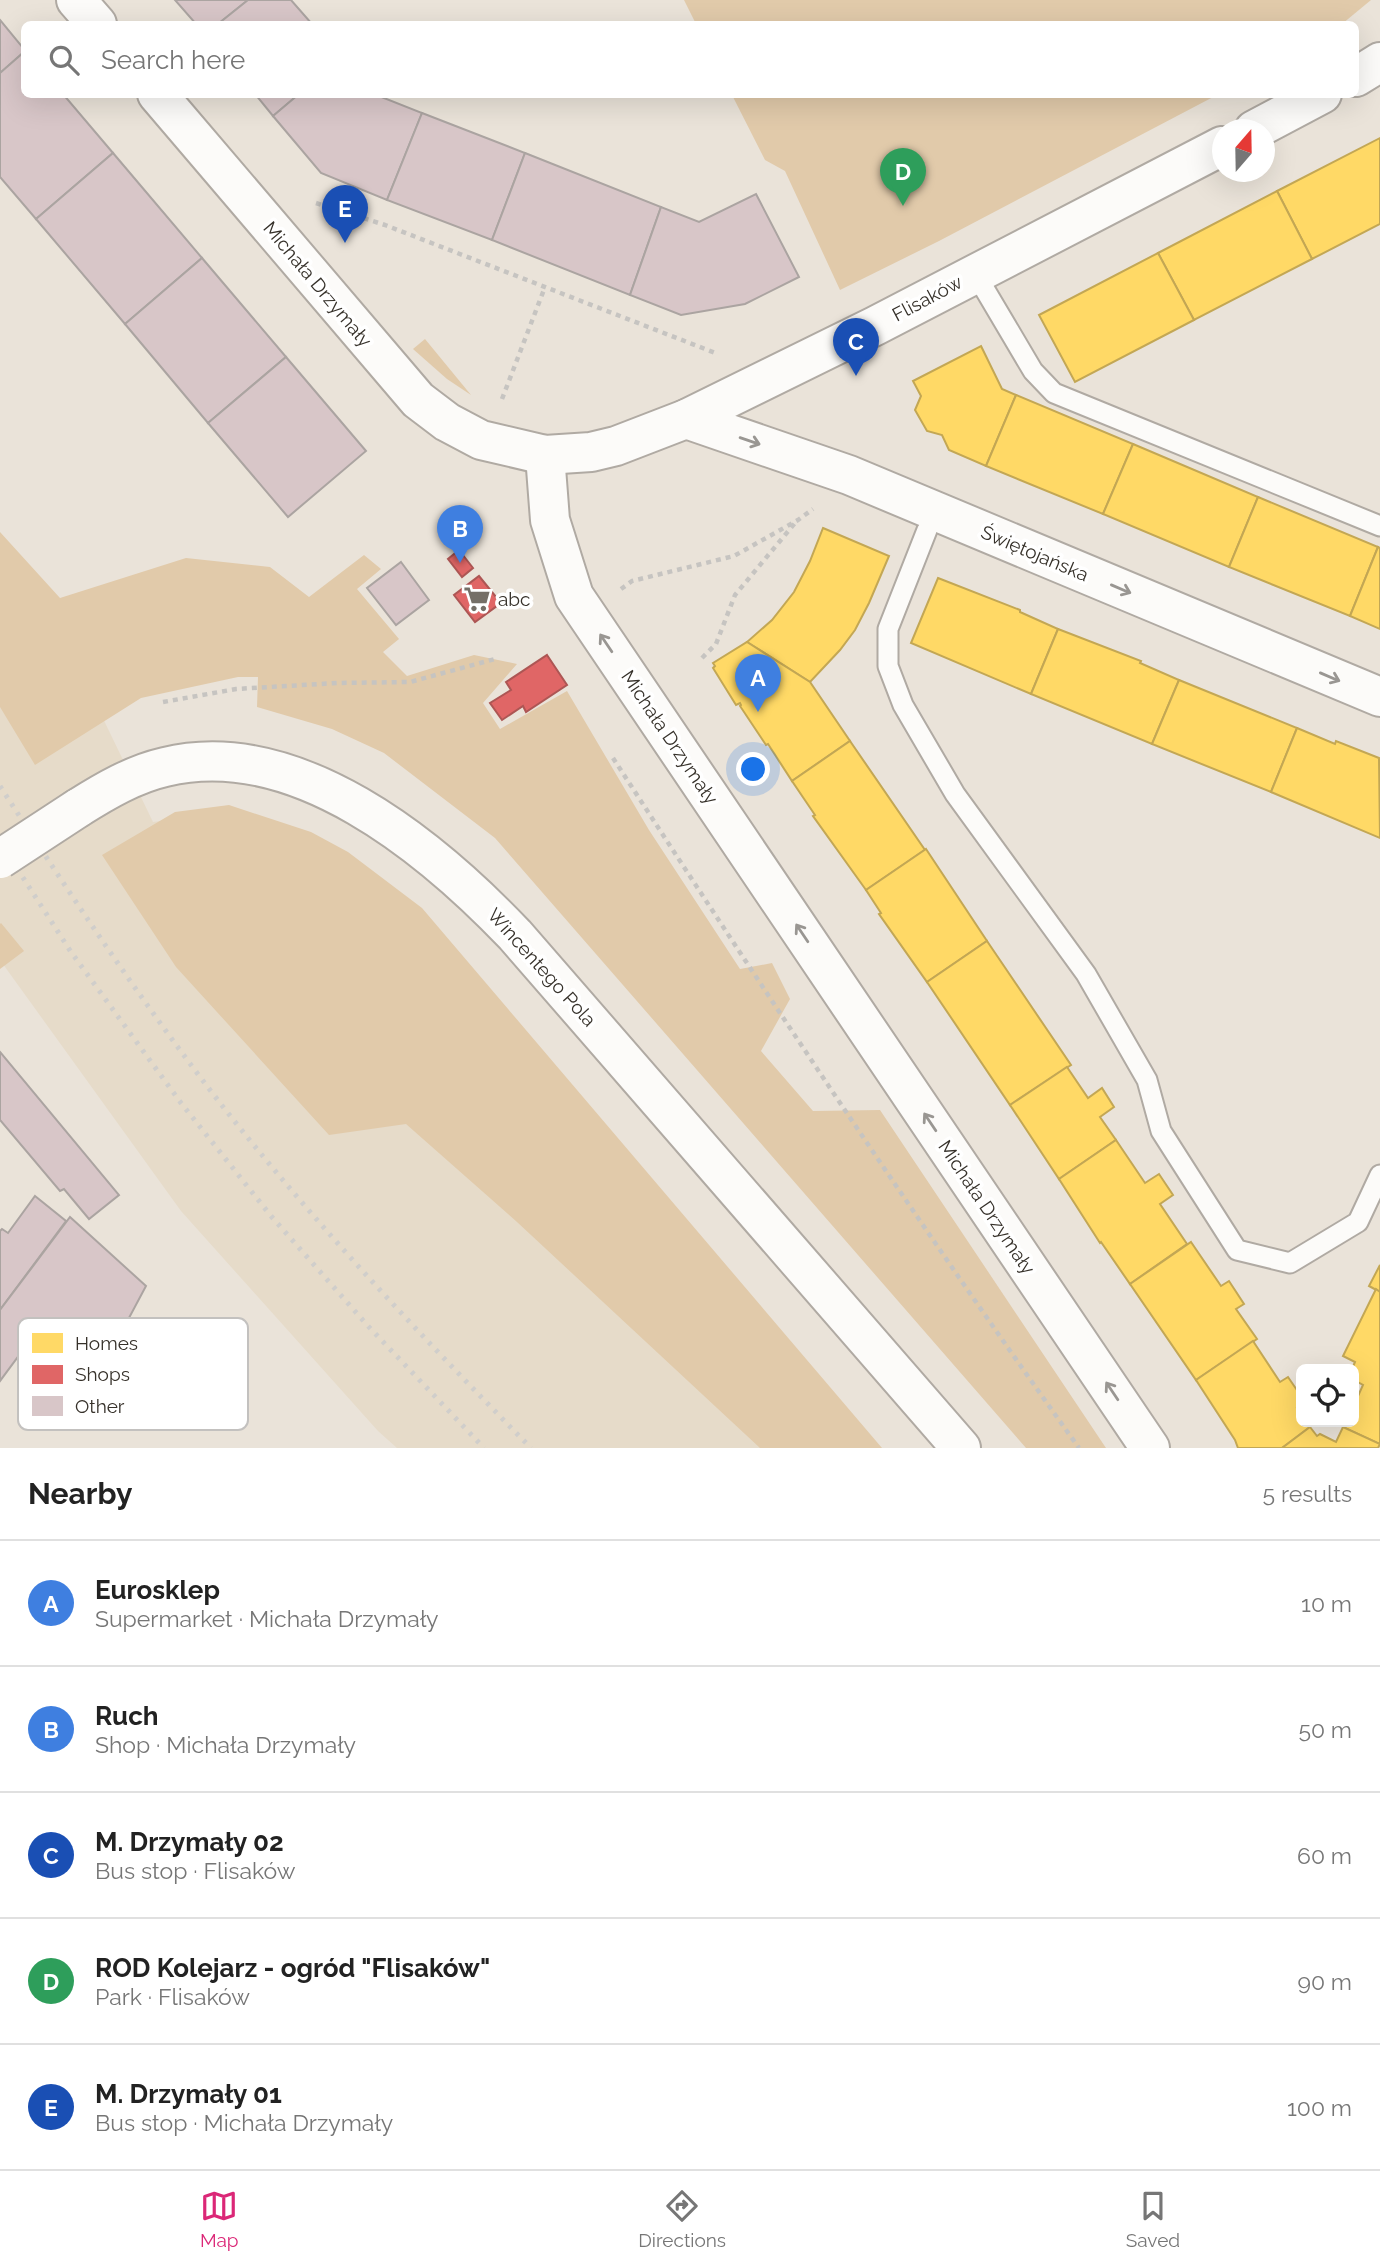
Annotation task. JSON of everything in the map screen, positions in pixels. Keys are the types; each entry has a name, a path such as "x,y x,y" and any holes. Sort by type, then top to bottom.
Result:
{"street":[{"path":"76,0 94,21"},
{"path":"1359,75 1380,62"},
{"name":"Michała Drzymały","path":"160,98 418,400 447,422 481,440 545,455 550,520 574,596 1150,1448"},
{"path":"1275,119 1314,98"},
{"name":"Flisaków","path":"545,455 591,452 616,446 686,419 875,326 1212,152"},
{"name":"Świętojańska","path":"686,419 849,475 1380,697"},
{"name":"Wincentego Pola","path":"0,859 78,807 132,778 163,767 192,762 248,764 311,783 345,799 420,848 462,882 516,935 961,1448"}],"lane":[{"path":"975,273 1033,371 1054,393 1380,526"},
{"path":"927,530 888,629 888,666 903,705 954,794 1086,974 1147,1080 1161,1131 1237,1250 1290,1263 1358,1222 1380,1175"}],"path":[{"path":"316,203 385,225 722,356"},
{"path":"502,399 545,287"},
{"path":"621,589 632,581 734,556 797,520 817,505"},
{"path":"702,658 716,644 735,595 797,520"},
{"path":"163,702 236,690 337,683 410,682 495,659"},
{"path":"613,758 712,911 975,1303 1079,1448"}],"shaded area":[{"path":"684,0 1371,0 1346,21 694,21"},
{"path":"734,98 1211,98 840,290 785,171 765,160"},
{"path":"425,339 471,395 447,379 413,349"},
{"path":"0,532 60,598 186,558 270,567 309,597 364,555 381,569 357,589 399,639 383,652 407,676 474,655 517,664 483,703 500,729 567,691 649,830 740,969 772,963 790,999 761,1051 813,1111 880,1110 1106,1448 1026,1448 495,838 384,753 332,729 257,707 258,677 238,677 141,698 35,765 0,707"},
{"path":"0,560 53,615 153,822 228,812 874,1448 397,1448 378,1431 181,1211 0,960"},
{"path":"229,805 311,832 348,852 422,908 882,1448 760,1448 517,1222 406,1124 329,1135 176,967 102,855 175,812"},
{"path":"0,924 24,951 0,969"}],"building: Homes":[{"path":"1380,138 1380,224 1312,259 1277,191"},
{"path":"1277,191 1312,259 1194,320 1158,253"},
{"path":"1158,253 1194,320 1075,382 1039,315"},
{"path":"981,346 1002,389 1016,395 986,466 949,450 942,435 927,431 915,410 921,396 913,381"},
{"path":"1016,395 1133,444 1103,514 986,466"},
{"path":"1133,444 1258,497 1229,567 1103,514"},
{"path":"1258,497 1378,547 1350,616 1229,567"},
{"path":"823,528 889,556 855,630 810,682 747,642 772,620 794,592"},
{"path":"1378,547 1380,548 1380,629 1350,616"},
{"path":"938,578 1020,610 1058,629 1031,694 911,643"},
{"path":"1058,629 1141,661 1140,663 1179,680 1152,744 1031,694"},
{"path":"747,642 810,682 850,741 792,781 740,703 736,705 713,668 713,663"},
{"path":"1179,680 1297,728 1271,792 1152,744"},
{"path":"1297,728 1379,758 1380,838 1271,792"},
{"path":"850,741 925,850 866,890 813,816 815,815 792,781"},
{"path":"926,849 987,941 927,982 879,914 881,913 866,890"},
{"path":"987,941 1071,1065 1010,1105 927,982"},
{"path":"1067,1067 1088,1098 1102,1088 1114,1107 1100,1117 1116,1140 1059,1179 1010,1105"},
{"path":"1116,1140 1145,1183 1159,1174 1173,1195 1160,1204 1187,1244 1130,1284 1059,1179"},
{"path":"1191,1242 1221,1286 1229,1281 1244,1304 1236,1309 1257,1339 1196,1380 1130,1284"},
{"path":"1380,1265 1380,1292 1369,1286"},
{"path":"1376,1289 1380,1292 1380,1444 1343,1427 1359,1427 1359,1394 1363,1385 1359,1383 1359,1364 1354,1364 1355,1362 1343,1356"},
{"path":"1253,1341 1280,1382 1288,1377 1296,1389 1296,1427 1310,1427 1282,1448 1238,1448 1196,1380"},
{"path":"1310,1427 1317,1436 1320,1434 1336,1442 1343,1427 1380,1444 1378,1448 1282,1448"}],"building: Shops":[{"path":"459,550 473,568 462,577 448,559"},
{"name":"abc","path":"479,576 501,603 475,622 454,595"},
{"path":"547,655 567,685 526,712 523,706 502,720 490,703 511,690 506,682"}],"building: Other":[{"path":"175,0 248,0 222,21 193,21"},
{"path":"248,0 291,0 309,21 222,21"},
{"path":"0,20 21,45 21,55 0,73"},
{"path":"21,55 21,98 66,98 113,153 36,219 0,177 0,73"},
{"path":"258,98 294,98 273,116"},
{"path":"294,98 384,98 422,113 387,200 321,173 273,116"},
{"path":"422,113 525,153 492,240 387,200"},
{"path":"113,153 202,258 125,324 36,219"},
{"path":"525,153 661,207 630,295 492,240"},
{"path":"756,194 799,277 745,304 681,315 630,295 661,207 699,222"},
{"path":"202,258 286,357 208,423 125,324"},
{"path":"286,357 366,451 288,517 208,423"},
{"path":"401,562 429,600 396,625 367,588"},
{"path":"0,1052 119,1195 89,1219 64,1189 60,1191 0,1120"},
{"path":"35,1196 66,1221 0,1310 0,1231 2,1229 8,1233"},
{"path":"70,1217 146,1286 129,1318 18,1318 18,1357 0,1381 0,1310"}],"railway":[{"path":"0,786 128,978 247,1137 365,1274 531,1448"},
{"path":"0,842 71,952 181,1103 271,1216 368,1326 484,1448"}],"place":[{"name":"ROD Kolejarz - ogród \"Flisaków\"","path":"903,206"},
{"name":"M. Drzymały 01","path":"345,243"},
{"name":"M. Drzymały 02","path":"856,376"},
{"name":"Ruch","path":"460,563"},
{"name":"abc","path":"477,599"},
{"name":"Eurosklep","path":"758,712"}]}
